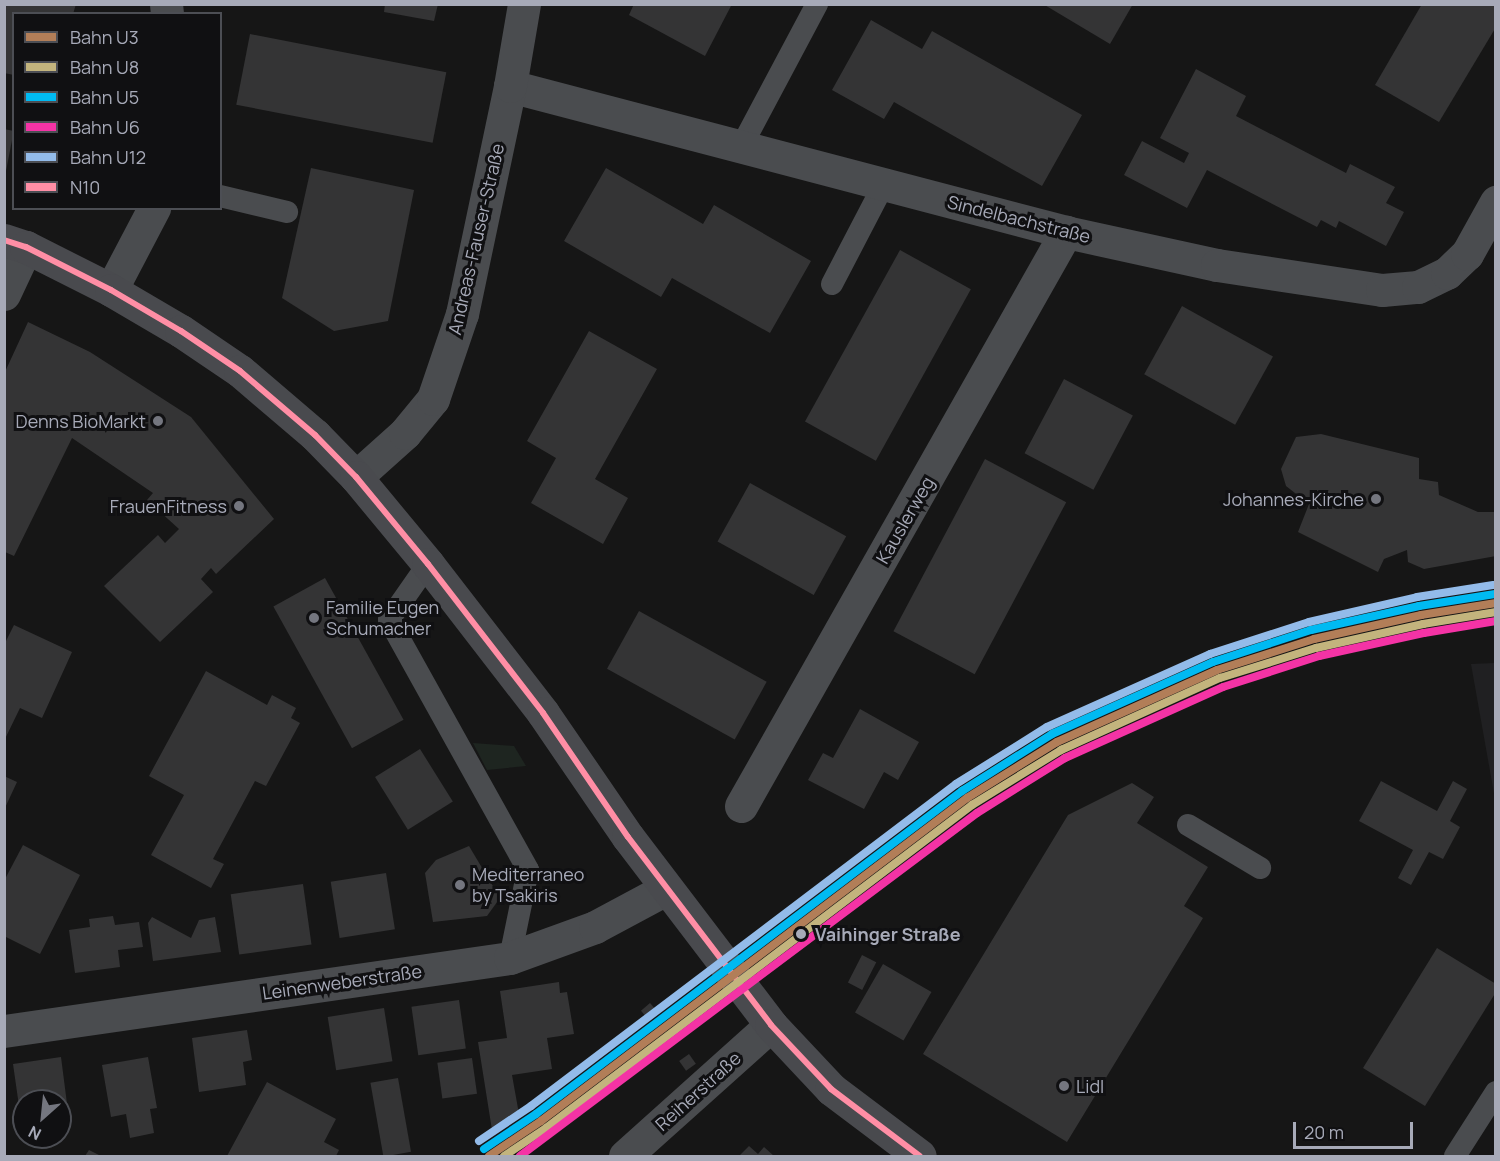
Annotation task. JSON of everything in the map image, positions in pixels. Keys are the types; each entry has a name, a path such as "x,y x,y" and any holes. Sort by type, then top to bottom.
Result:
{"main road":[{"path":"15,243 111,290 181,331 240,371 315,435 356,477 428,564 543,713 666,889 766,1019 831,1089 920,1156"}],"street":[{"name":"Andreas-Fauser-Straße","path":"356,477 405,433 434,399 462,314 510,87 524,4"},
{"name":"Sindelbachstraße","path":"510,87 1066,232 1217,265 1382,290 1418,287 1446,273 1467,254 1496,202"},
{"path":"111,290 153,210"},
{"name":"Kauslerweg","path":"741,806 1066,232"},
{"path":"4,294 15,243"},
{"name":"Leinenweberstraße","path":"4,1031 510,958 595,927 666,889"},
{"name":"Reiherstraße","path":"625,1156 766,1019"}],"lane":[{"path":"741,147 817,4"},
{"path":"832,284 884,184"},
{"path":"222,196 287,212"},
{"path":"428,564 389,620 528,870 510,958"},
{"path":"1188,825 1260,868"},
{"path":"1455,1156 1496,1092"}],"shaded area":[{"path":"1496,663 1495,799 1471,664"},
{"path":"473,743 514,746 526,766 487,770"}],"building":[{"path":"4,4 76,4 74,12 12,12 12,75 4,73"},
{"path":"385,4 438,4 434,21 384,12"},
{"path":"634,4 732,4 705,56 629,15"},
{"path":"1043,4 1133,4 1110,44"},
{"path":"1422,4 1496,5 1496,27 1439,122 1375,85"},
{"path":"871,20 922,49 932,31 1082,115 1042,186 894,102 884,119 832,90"},
{"path":"250,34 446,72 433,143 236,105"},
{"path":"1196,69 1246,96 1236,116 1346,173 1350,164 1395,187 1386,203 1404,212 1386,246 1339,221 1336,228 1321,220 1317,227 1207,170 1187,208 1124,175 1142,141 1184,163 1189,153 1160,138"},
{"path":"4,129 12,131 12,140 4,181"},
{"path":"311,168 414,190 388,321 334,331 282,298"},
{"path":"606,168 703,224 714,205 811,261 770,333 672,278 661,297 564,241"},
{"path":"900,250 971,289 876,461 805,421"},
{"path":"1182,306 1273,356 1235,425 1144,374"},
{"path":"28,322 90,352 191,417 274,519 216,574 211,568 201,579 213,592 160,642 104,586 158,535 165,543 179,529 147,500 153,493 72,438 14,556 5,552 4,374"},
{"path":"589,331 657,369 595,479 628,498 603,544 531,503 556,458 527,441"},
{"path":"1064,379 1133,416 1093,490 1025,453"},
{"name":"Johannes-Kirche","path":"1321,434 1419,458 1419,479 1438,482 1439,495 1478,512 1496,512 1496,556 1424,569 1408,562 1407,550 1384,559 1378,572 1298,532 1309,504 1286,486 1281,469 1296,437"},
{"path":"985,459 1066,502 975,674 893,631"},
{"path":"750,483 846,536 814,595 718,542"},
{"path":"325,578 404,720 352,748 273,607"},
{"path":"639,611 767,682 735,740 607,669"},
{"path":"14,625 72,652 42,718 20,708 4,741 4,645"},
{"path":"206,671 267,705 272,695 296,708 291,718 300,723 266,786 255,781 213,859 224,864 211,888 151,855 184,795 149,776"},
{"path":"860,709 919,742 898,780 884,772 864,809 808,780 823,753 833,758"},
{"path":"420,749 453,802 408,830 375,777"},
{"path":"4,776 17,782 4,810"},
{"path":"1381,781 1437,811 1453,781 1467,789 1450,821 1460,827 1443,859 1429,852 1411,885 1398,878 1413,850 1359,821"},
{"path":"1132,783 1154,797 1137,823 1208,867 1184,906 1203,918 1067,1142 923,1054 1068,815"},
{"path":"23,845 80,875 40,954 4,936 4,881"},
{"name":"Mediterraneo by Tsakiris","path":"469,846 500,898 487,916 433,922 425,873 436,860"},
{"path":"386,873 395,929 340,938 331,882"},
{"path":"303,884 311,944 239,955 231,894"},
{"path":"113,916 115,925 139,922 143,947 118,950 120,967 75,973 69,930 90,927 89,919"},
{"path":"152,917 191,938 199,920 215,917 221,952 153,961 148,923"},
{"path":"1437,948 1496,984 1496,992 1425,1106 1363,1068"},
{"path":"862,955 876,962 862,990 848,983"},
{"path":"883,964 931,992 903,1040 855,1012"},
{"path":"559,982 560,993 567,992 574,1034 547,1038 552,1069 512,1075 519,1114 492,1130 478,1042 507,1038 500,991"},
{"path":"459,1000 466,1049 418,1055 411,1007"},
{"path":"650,1003 657,1011 648,1019 641,1011"},
{"path":"384,1008 392,1061 336,1070 328,1017"},
{"path":"247,1030 252,1060 243,1062 246,1085 199,1092 192,1038"},
{"path":"689,1054 696,1064 686,1071 679,1061"},
{"path":"61,1057 65,1089 17,1089 13,1064"},
{"path":"148,1057 157,1108 150,1109 154,1133 130,1138 126,1114 111,1117 102,1065"},
{"path":"472,1058 477,1094 442,1099 437,1063"},
{"path":"398,1078 411,1152 383,1156 370,1083"},
{"path":"267,1082 336,1119 324,1142 339,1150 336,1156 227,1156"},
{"path":"749,1146 758,1154 764,1147 774,1156 739,1156"},
{"path":"89,1150 101,1156 85,1156"}],"rail line":[{"name":"U12","path":"479,1141 531,1106 956,784 1047,727 1210,654 1309,622 1417,597 1493,585"},
{"name":"U5","path":"484,1149 536,1114 962,791 1052,734 1213,662 1311,630 1419,606 1495,594"},
{"name":"U3","path":"489,1156 541,1121 967,798 1057,742 1217,670 1314,639 1421,615 1496,603"},
{"name":"U8","path":"504,1156 546,1128 972,805 1061,750 1220,678 1316,648 1423,624 1496,612"},
{"name":"U6","path":"520,1156 977,813 1065,758 1223,687 1319,656 1424,633 1496,621"}],"transit line":[{"name":"N10","path":"4,240 26,247 111,290 181,331 240,371 315,435 356,477 428,564 543,713 628,837 771,1025 831,1089 920,1156"}],"place":[{"name":"Denns BioMarkt","path":"158,421"},
{"name":"Johannes-Kirche","path":"1376,499"},
{"name":"FrauenFitness","path":"239,506"},
{"name":"Familie Eugen Schumacher","path":"314,618"},
{"name":"Mediterraneo by Tsakiris","path":"460,885"},
{"name":"Vaihinger Straße","path":"801,934"},
{"name":"Lidl","path":"1064,1086"}]}
